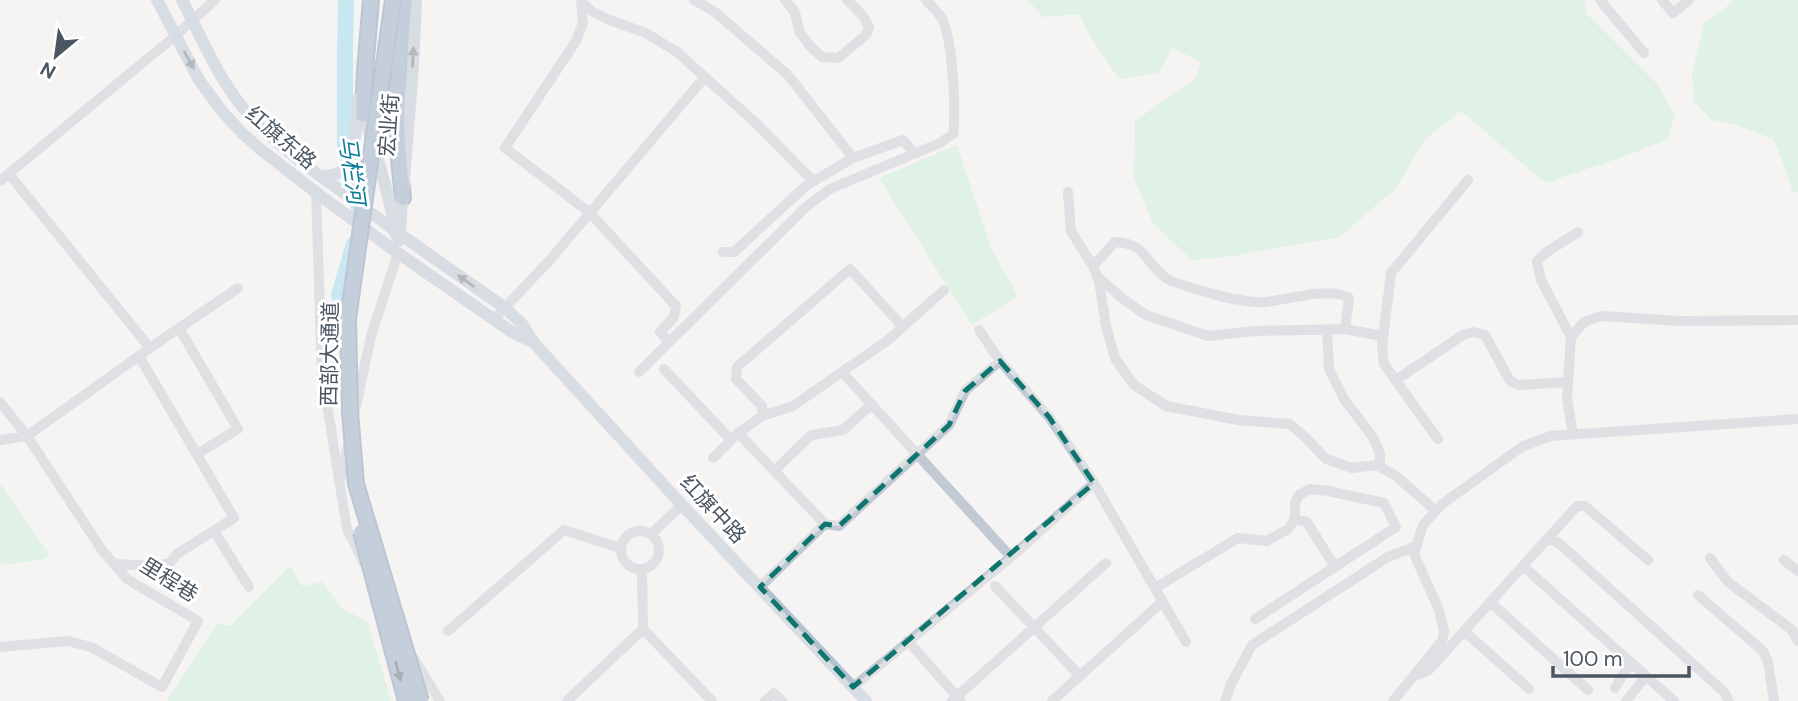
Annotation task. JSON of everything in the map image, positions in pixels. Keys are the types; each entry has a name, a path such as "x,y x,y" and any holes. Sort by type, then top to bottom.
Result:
{"highway":[{"path":"363,115 371,0"},
{"name":"西部大通道","path":"385,0 340,318 342,412 348,486 406,701"},
{"name":"西部大通道","path":"393,0 348,318 350,412 356,484 421,701"},
{"path":"403,198 397,110 405,0"}],"main road":[{"name":"红旗东路","path":"157,0 200,80 221,110 242,133 386,244"},
{"name":"红旗东路","path":"182,0 222,76 253,120 321,176 395,231"},
{"name":"宏业街","path":"321,176 337,174 346,168 352,151 363,37 371,0"},
{"name":"宏业街","path":"398,253 395,231 403,198 416,0"},
{"path":"358,99 382,173 395,231"},
{"name":"红旗中路","path":"395,231 505,308 522,324 534,343 865,701"},
{"name":"红旗中路","path":"386,244 512,332 534,343"}],"street":[{"path":"0,181 215,0"},
{"path":"694,0 715,12 788,75 853,158"},
{"path":"785,0 795,12 799,31 810,46 822,57 838,58 866,34 869,27 863,16 847,0"},
{"path":"639,372 822,194 830,188 940,143 953,134 955,118 948,35 941,18 926,0"},
{"path":"1600,0 1644,53"},
{"path":"1662,0 1673,13 1689,0"},
{"path":"581,1 593,12 646,33 677,52 758,125 813,181"},
{"path":"581,1 583,23 576,41 505,148 589,212 676,306 674,317 660,332 669,342"},
{"path":"494,319 549,261 704,78"},
{"path":"723,252 734,252 807,185 853,158 903,140 915,153"},
{"path":"9,174 150,348"},
{"path":"1437,439 1384,364 1382,345 1391,273 1468,180"},
{"path":"1068,192 1070,231 1093,266 1115,358 1134,385 1166,406 1238,419 1290,424 1326,459 1352,468 1377,465 1396,476 1436,511"},
{"path":"319,195 322,373 347,529 418,666 440,701"},
{"path":"1573,435 1567,398 1570,337 1541,280 1537,261 1547,251 1578,232"},
{"path":"1093,266 1115,242 1128,242 1137,247 1167,279 1229,298 1263,302 1299,295 1343,294 1349,298 1345,329"},
{"path":"340,485 371,336 398,253"},
{"path":"762,416 762,405 736,379 737,367 850,269 902,327"},
{"path":"1097,276 1146,316 1208,336 1255,331 1327,329 1345,329 1377,335"},
{"path":"0,440 27,436 238,288"},
{"path":"713,458 734,436 762,416 793,406 888,340 944,290"},
{"path":"1570,337 1584,322 1601,316 1680,321 1798,320"},
{"path":"179,328 238,429 197,454"},
{"path":"1327,329 1329,369 1344,399 1372,436 1380,453 1380,467"},
{"path":"979,330 1000,361 1049,417 1094,483 1186,642"},
{"path":"1396,380 1463,335 1473,332 1485,335 1510,381 1519,385 1568,382"},
{"path":"114,564 154,566 170,563 177,554 234,518 139,356"},
{"path":"664,369 774,471 825,524 839,526 949,425 965,391 1000,361"},
{"path":"842,372 1011,557"},
{"name":"里程巷","path":"0,402 27,436 102,550 127,579 198,621 162,687 91,647 68,641 0,647"},
{"path":"774,471 811,435 843,430 872,404"},
{"path":"1393,701 1442,641 1444,631 1439,610 1415,554 1423,525 1442,504 1523,446 1551,436 1798,419"},
{"path":"853,687 1011,557 1094,483"},
{"path":"1155,588 1238,538 1267,541 1288,529 1295,519 1295,503 1300,495 1310,489 1384,503 1396,527 1255,619"},
{"path":"651,534 682,505"},
{"path":"1413,677 1429,670 1577,506 1585,506 1648,560"},
{"path":"1295,519 1307,522 1335,567"},
{"path":"760,587 825,524"},
{"path":"447,631 564,530 620,548"},
{"path":"214,531 249,587"},
{"path":"645,531 651,534 659,545 658,558 649,568 631,568 620,554 622,542 631,532 645,531"},
{"path":"1548,538 1570,553 1724,692 1729,701"},
{"path":"1225,701 1252,645 1388,557 1417,546"},
{"path":"1710,558 1728,582 1792,630 1798,641"},
{"path":"1784,560 1798,571"},
{"path":"908,641 957,700 1106,564"},
{"path":"1523,566 1674,701"},
{"path":"642,569 643,629 712,701"},
{"path":"995,586 1080,676"},
{"path":"1698,595 1763,651 1768,662 1774,701"},
{"path":"1052,701 1163,602"},
{"path":"1490,602 1588,690"},
{"path":"566,701 643,629"},
{"path":"1464,631 1529,689"},
{"path":"1615,688 1631,662"},
{"path":"1626,701 1646,676"},
{"path":"765,701 774,693 782,701"}],"highlighted area":[{"path":"1000,361 1049,417 1094,483 853,687 760,587 825,524 839,526 949,425 965,391"}],"green space":[{"path":"1028,0 1585,0 1587,14 1656,83 1675,114 1667,140 1545,183 1461,111 1425,139 1395,189 1339,237 1233,256 1192,260 1153,224 1134,178 1135,121 1196,78 1201,62 1172,48 1158,73 1119,79 1079,14 1043,17"},
{"path":"1735,0 1798,0 1798,192 1793,192 1773,139 1737,125 1712,120 1694,102 1692,73 1704,24"},
{"path":"957,145 992,251 1018,296 972,325 879,178"},
{"path":"0,484 50,555 40,560 0,565"},
{"path":"290,566 302,586 323,582 341,607 368,623 391,701 167,701 218,623 230,626"}],"waterway":[{"name":"马栏河","path":"346,0 345,150 355,164 359,215"},
{"name":"马栏河","path":"339,295 354,244"}]}
